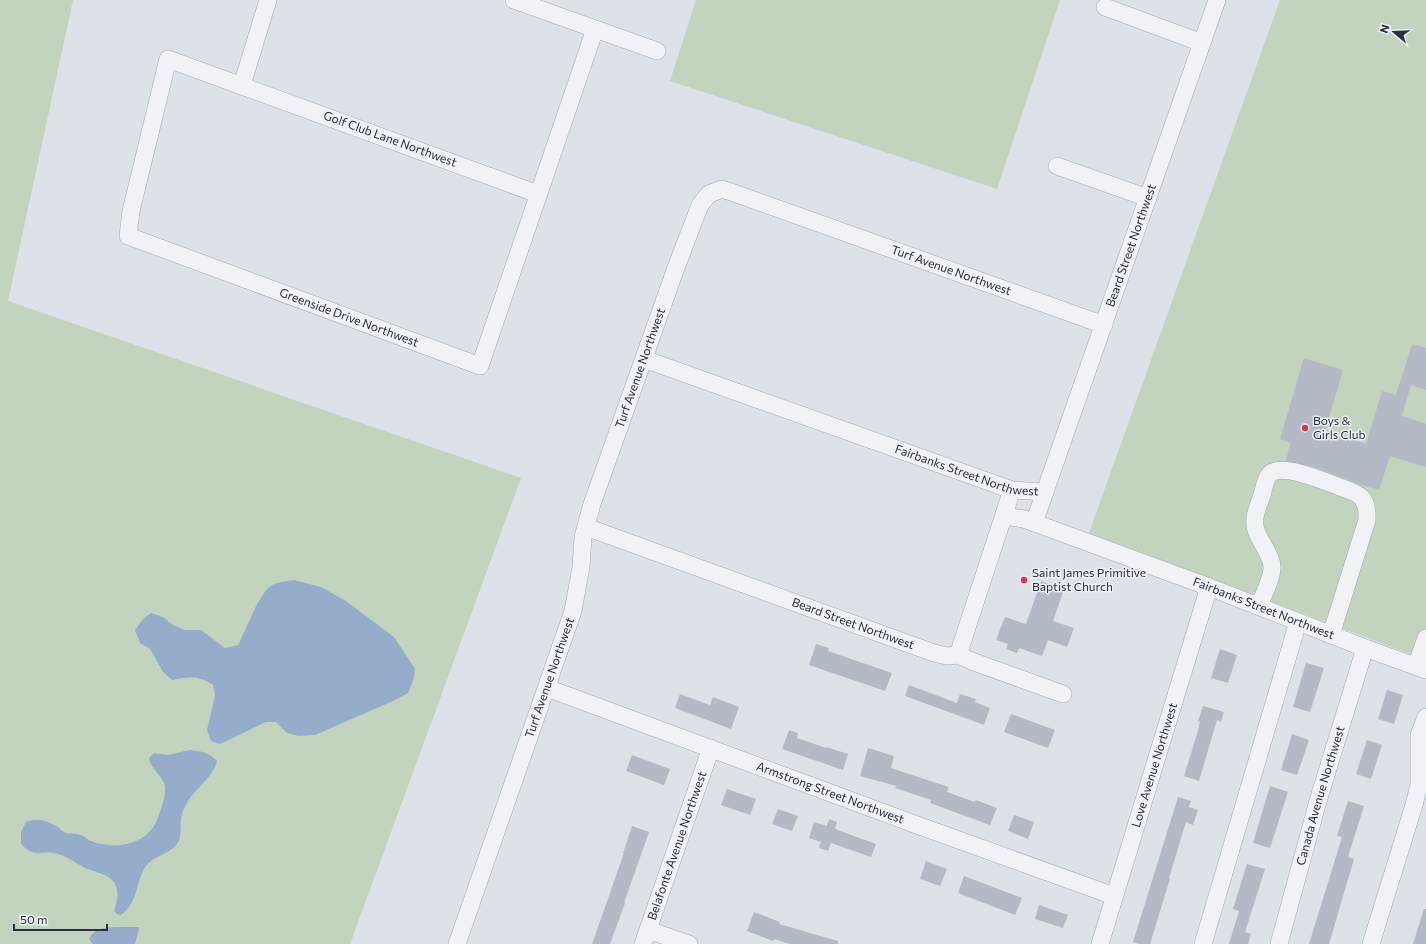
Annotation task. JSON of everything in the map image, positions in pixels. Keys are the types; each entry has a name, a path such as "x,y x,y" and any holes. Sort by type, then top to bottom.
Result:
{"street":[{"path":"242,85 268,0"},
{"path":"514,0 657,50"},
{"name":"Beard Street Northwest","path":"1045,492 1217,0"},
{"path":"1104,8 1202,43"},
{"name":"Greenside Drive Northwest","path":"242,85 168,59 131,211 128,236 480,366 595,29"},
{"name":"Golf Club Lane Northwest","path":"242,85 538,194"},
{"path":"1057,166 1148,198"},
{"name":"Turf Avenue Northwest","path":"457,944 573,611 581,567 583,537 592,504 700,206 709,194 722,189 1104,324"},
{"name":"Fairbanks Street Northwest","path":"644,359 1012,490 1045,492 1034,523 1209,587 1365,648 1421,668"},
{"path":"1259,606 1270,578 1272,568 1270,560 1256,530 1254,517 1269,475 1274,470 1294,472 1351,490 1362,497 1367,508 1367,520 1331,635"},
{"path":"1012,490 958,655 1063,694"},
{"path":"1004,516 1024,519 1034,523"},
{"name":"Beard Street Northwest","path":"586,527 934,653 947,656 958,655"},
{"name":"Love Avenue Northwest","path":"1100,944 1209,587"},
{"path":"1203,944 1298,622"},
{"path":"1421,668 1426,639"},
{"name":"Canada Avenue Northwest","path":"1279,944 1318,801 1365,648"},
{"name":"Armstrong Street Northwest","path":"547,688 1114,896"},
{"path":"1371,944 1419,785 1419,735 1426,717"},
{"name":"Belafonte Avenue Northwest","path":"645,937 711,748"},
{"path":"645,937 689,944"}],"green space":[{"path":"0,0 73,0 8,301 521,478 350,944 0,944"},
{"path":"696,0 1060,0 997,189 670,81"},
{"path":"1280,0 1426,0 1426,660 1089,533"}],"water":[{"path":"294,580 321,587 346,601 394,637 415,669 414,678 408,693 315,735 299,736 287,733 276,722 266,722 220,744 211,741 207,730 215,696 213,685 198,678 172,680 163,672 150,649 140,643 135,630 143,619 151,613 163,617 173,625 185,630 201,630 225,648 238,645 262,596 267,589 274,584"},
{"path":"190,750 202,752 211,756 217,761 215,767 208,778 194,792 182,813 179,841 174,848 155,858 147,865 141,875 130,905 121,915 114,911 117,902 117,888 108,877 85,868 62,855 31,852 21,844 21,832 26,822 35,820 46,821 58,827 65,833 79,834 101,844 121,845 140,839 148,834 154,826 165,795 164,783 153,767 149,758 154,753 168,755"},
{"path":"113,927 139,927 135,944 93,944 89,939 92,934 101,929"}],"building":[{"name":"Boys & Girls Club","path":"1412,344 1426,348 1426,390 1411,385 1402,416 1426,424 1426,467 1390,456 1379,490 1361,485 1318,468 1286,461 1290,443 1280,439 1304,358 1343,370 1325,431 1366,444 1382,391 1396,395"},
{"path":"1041,581 1064,589 1053,621 1074,628 1067,647 1048,640 1042,656 1019,648 1017,653 1006,649 1008,644 996,640 1005,617 1026,624"},
{"path":"816,644 829,648 828,651 892,673 885,691 809,665"},
{"path":"1220,649 1237,655 1228,683 1211,678"},
{"path":"1306,663 1324,668 1310,712 1293,707"},
{"path":"909,685 957,703 960,694 976,699 975,702 990,708 984,725 905,696"},
{"path":"1387,690 1403,695 1394,724 1378,719"},
{"path":"680,694 710,705 713,697 739,707 731,729 675,708"},
{"path":"1203,706 1224,712 1221,722 1217,720 1199,781 1184,776 1197,734 1200,722 1198,721"},
{"path":"1011,714 1055,730 1048,748 1004,732"},
{"path":"789,730 798,733 797,738 848,754 843,770 782,749"},
{"path":"1292,734 1309,740 1297,775 1281,770"},
{"path":"1367,740 1382,745 1371,779 1356,774"},
{"path":"868,748 894,756 891,768 949,787 947,792 975,802 976,800 997,808 990,825 930,803 931,800 895,788 896,786 860,776"},
{"path":"632,755 670,769 664,785 626,771"},
{"path":"1270,786 1288,792 1270,848 1253,843"},
{"path":"727,789 756,799 750,815 721,805"},
{"path":"1178,797 1191,801 1189,807 1198,810 1193,825 1186,822 1150,944 1139,944 1133,942"},
{"path":"1348,801 1364,806 1348,857 1354,859 1329,944 1309,944 1342,837 1337,836"},
{"path":"778,809 798,816 792,831 772,824"},
{"path":"1014,815 1034,822 1028,839 1008,831"},
{"path":"829,819 837,822 835,829 876,844 871,857 831,843 828,851 819,848 821,842 809,838 814,822 827,826"},
{"path":"632,826 649,832 625,903 610,944 592,944 624,853"},
{"path":"926,861 947,869 940,886 920,879"},
{"path":"1247,864 1265,869 1245,932 1251,934 1248,944 1229,944 1239,911 1233,909"},
{"path":"964,876 1022,898 1015,915 958,893"},
{"path":"1039,905 1068,915 1063,928 1035,919"},
{"path":"1424,909 1426,909 1426,944 1413,944"},
{"path":"754,912 780,922 779,924 838,941 838,944 790,944 774,939 773,941 747,931"}],"place":[{"name":"Boys & Girls Club","path":"1305,428"},
{"name":"Saint James Primitive Baptist Church","path":"1024,580"}]}
